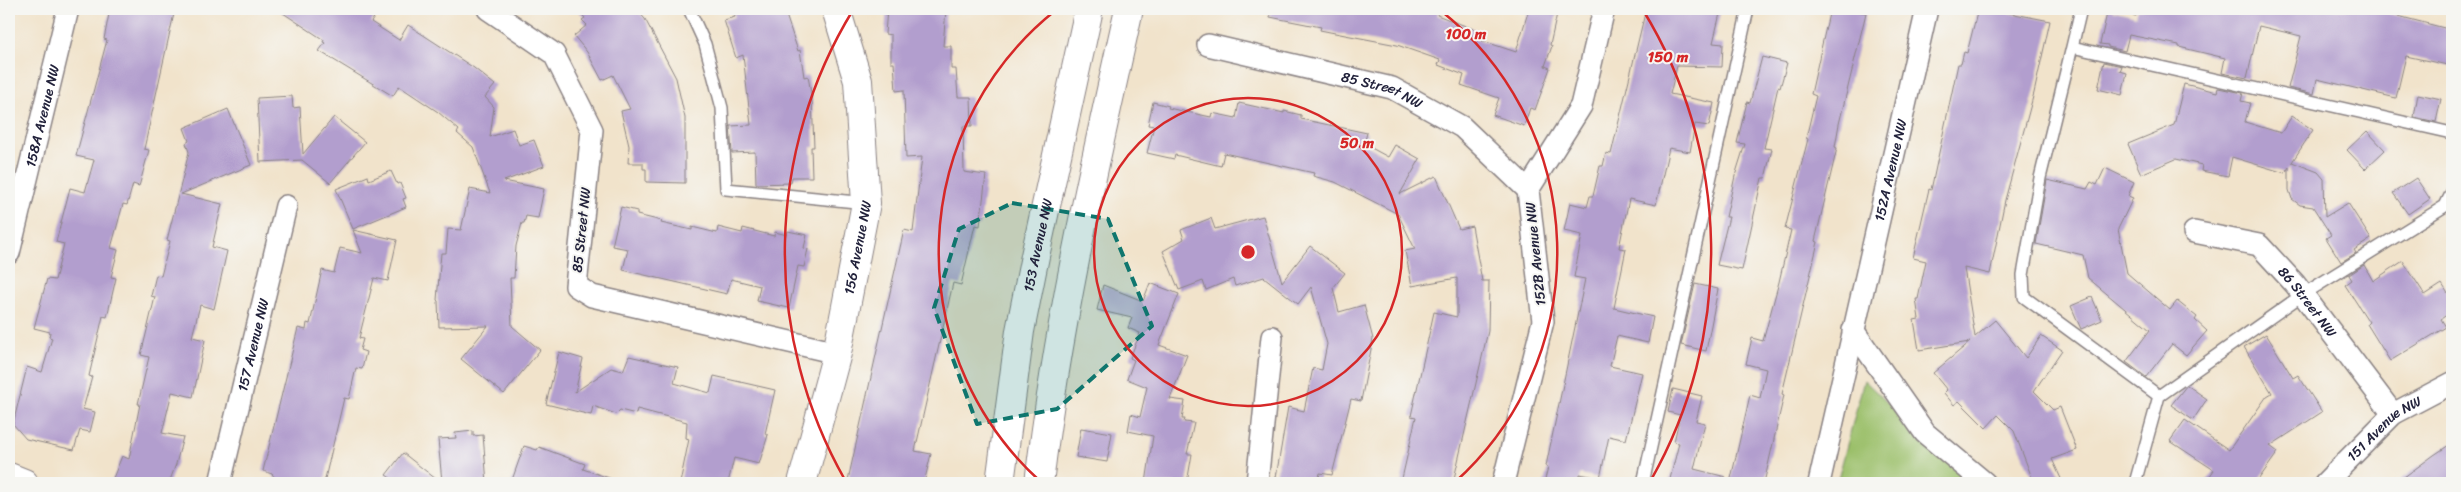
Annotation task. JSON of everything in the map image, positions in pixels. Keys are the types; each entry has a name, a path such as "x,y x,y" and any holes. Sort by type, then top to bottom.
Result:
{"main road":[{"name":"156 Avenue NW","path":"802,483 836,353 866,203 858,82 836,9"},
{"name":"153 Avenue NW","path":"1000,483 1022,322 1089,9"},
{"path":"1040,483 1052,386 1078,242 1129,9"},
{"path":"9,477 24,483"}],"street":[{"name":"158A Avenue NW","path":"9,253 68,9"},
{"name":"85 Street NW","path":"488,9 554,54 592,130 576,286 592,296 836,353"},
{"name":"152B Avenue NW","path":"1503,483 1543,321 1528,190 1581,106 1604,9"},
{"name":"152A Avenue NW","path":"1819,483 1927,9"},
{"name":"85 Street NW","path":"1208,45 1392,88 1462,127 1528,190"},
{"name":"157 Avenue NW","path":"220,483 286,206"},
{"name":"86 Street NW","path":"2194,232 2259,245 2302,294 2393,414"},
{"path":"1853,330 1925,433 1985,483"},
{"path":"1257,483 1272,337"},
{"name":"151 Avenue NW","path":"2324,483 2393,414 2452,383"}],"lane":[{"path":"689,9 705,44 722,108 726,189 866,203"},
{"path":"1643,483 1748,9"},
{"path":"2080,9 2040,178 2023,275 2024,297 2159,396"},
{"path":"2072,47 2452,133"},
{"path":"2135,483 2159,396 2302,294 2445,206 2452,192"}],"highlighted area":[{"path":"1012,203 1108,219 1152,326 1057,409 977,424 934,308 959,229"}],"green space":[{"path":"1864,380 1970,483 1837,483"}],"building":[{"path":"110,9 175,9 144,149 149,150 139,186 133,184 127,205 123,204 111,248 118,250 111,277 116,278 107,317 103,316 89,376 92,377 83,409 95,412 90,432 80,430 74,450 26,439 13,424 27,367 42,372 52,338 49,337 50,332 34,328 47,279 55,280 64,244 56,242 70,188 85,192 94,160 76,156 107,40 104,39"},
{"path":"277,9 360,9 374,18 371,22 399,40 408,25 474,68 495,85 485,97 494,107 490,137 513,129 519,145 534,140 544,166 504,181 544,189 538,218 526,216 524,223 522,223 516,246 514,278 510,278 512,326 540,350 504,394 461,359 488,326 439,327 437,300 441,253 446,253 448,229 461,230 470,189 490,193 473,147 457,133 459,130 438,112 399,86 393,96 319,51 325,43 323,42 324,40"},
{"path":"577,9 636,9 645,19 676,78 685,118 685,183 646,182 646,169 643,169 643,163 628,163 629,146 621,111 630,109 613,75 602,80 587,52 574,36 587,25 582,20 585,18"},
{"path":"732,9 784,9 798,51 800,50 804,77 808,76 812,99 814,147 811,147 812,177 792,177 791,183 756,184 755,152 732,153 730,126 751,125 743,55 736,58 724,20 735,17"},
{"path":"887,9 946,9 943,46 951,46 951,69 956,69 958,97 971,97 972,126 963,126 964,172 986,175 980,226 975,225 961,285 953,283 915,451 931,454 924,483 861,483 848,480 904,230 913,232 922,157 906,158 904,90 896,91 894,63 891,63 891,35 885,34"},
{"path":"1271,9 1440,9 1437,15 1476,30 1474,38 1516,52 1529,9 1558,9 1550,45 1552,46 1545,66 1550,68 1535,110 1530,108 1524,126 1493,115 1499,98 1461,85 1464,75 1438,65 1440,60 1397,45 1320,30 1321,27 1270,17"},
{"path":"1646,9 1721,9 1713,43 1723,44 1722,67 1677,66 1670,94 1714,103 1709,126 1695,124 1690,152 1669,148 1656,205 1629,199 1619,248 1626,249 1614,308 1653,317 1648,343 1617,336 1610,366 1642,373 1626,440 1609,436 1600,478 1580,474 1578,483 1544,483 1585,279 1574,277 1582,235 1564,231 1570,203 1587,207 1590,196 1593,196 1600,166 1603,166 1606,153 1611,154"},
{"path":"1830,9 1847,9 1866,13 1839,124 1835,147 1837,148 1815,241 1818,242 1782,394 1784,395 1764,483 1730,483 1750,395 1760,398 1766,369 1746,364 1752,338 1763,341 1779,282 1791,230 1785,229 1808,139 1806,138 1816,96 1811,94"},
{"path":"1978,9 1989,9 2050,21 2034,93 2005,200 1990,274 1964,268 1975,337 1995,320 2026,358 2041,336 2062,350 2034,391 2053,410 2060,407 2077,450 2052,459 2063,483 2034,483 2014,431 1998,415 1986,428 1959,401 1954,405 1944,393 1947,390 1933,373 1970,342 1919,350 1914,320 1919,319 1916,299 1918,299 1926,261 1913,258 1929,189 1931,190 1958,64 1961,64 1964,52 1967,53"},
{"path":"2108,9 2136,16 2138,9 2371,9 2452,30 2452,66 2406,56 2396,98 2317,79 2314,94 2288,88 2301,36 2259,26 2247,78 2222,73 2225,58 2179,47 2179,45 2129,35 2125,51 2100,44"},
{"path":"1762,57 1787,63 1780,88 1778,87 1764,148 1772,149 1765,178 1762,178 1742,270 1717,265 1729,217 1726,217 1735,176 1745,144 1737,143 1747,102 1750,103"},
{"path":"2104,62 2122,66 2120,71 2127,73 2122,95 2098,89"},
{"path":"2184,84 2217,92 2218,88 2243,93 2241,101 2250,103 2245,122 2281,133 2292,116 2313,130 2292,162 2318,172 2324,179 2325,217 2348,203 2371,239 2354,250 2356,253 2341,262 2326,238 2331,235 2313,207 2300,205 2292,199 2289,190 2289,167 2285,173 2232,157 2228,176 2201,171 2202,165 2176,159 2141,174 2128,144 2174,125"},
{"path":"2418,94 2441,99 2436,122 2414,117"},
{"path":"292,96 293,108 300,107 303,154 334,117 365,142 330,183 302,160 260,162 257,98"},
{"path":"1153,102 1169,106 1168,108 1211,117 1212,113 1236,118 1239,103 1284,113 1284,111 1301,115 1301,119 1367,133 1364,144 1388,157 1395,145 1420,159 1400,194 1436,176 1459,229 1472,226 1482,281 1489,281 1488,331 1453,483 1401,483 1416,417 1411,416 1434,312 1457,317 1457,278 1412,286 1405,251 1415,249 1398,214 1335,182 1313,176 1314,173 1224,153 1221,166 1175,155 1174,159 1147,153 1154,126 1148,125"},
{"path":"228,109 251,165 181,194 222,204 212,247 227,251 214,309 200,305 192,337 205,340 193,397 172,392 162,433 183,437 176,464 169,483 111,483 122,456 129,459 140,404 138,404 149,357 141,355 155,297 151,296 156,275 161,276 170,241 167,240 189,152 186,143 189,141 184,128"},
{"path":"2367,131 2385,150 2365,169 2347,150"},
{"path":"2105,168 2134,182 2128,196 2133,198 2118,229 2127,273 2170,310 2177,301 2197,317 2195,320 2207,331 2186,355 2172,344 2146,377 2126,362 2150,330 2088,278 2083,255 2036,244 2047,180 2087,189 2091,182 2097,185"},
{"path":"391,171 397,184 400,183 406,198 403,199 406,207 353,229 336,189 368,176 369,180"},
{"path":"2416,178 2430,199 2408,214 2393,193"},
{"path":"621,207 637,211 637,215 662,221 661,223 692,230 692,227 717,233 718,227 742,233 743,228 774,236 775,232 787,235 788,231 807,235 804,248 808,249 804,267 798,266 789,308 757,301 760,286 731,279 727,294 623,270 628,249 612,246"},
{"path":"1263,216 1282,282 1310,246 1345,273 1333,288 1339,312 1364,305 1373,339 1361,401 1351,399 1332,475 1320,473 1318,482 1305,479 1304,483 1275,483 1288,407 1304,411 1313,368 1322,370 1327,344 1311,287 1298,304 1264,277 1235,286 1233,279 1206,290 1203,281 1179,290 1163,251 1184,239 1181,230 1211,218 1215,229"},
{"path":"353,230 397,240 388,281 374,278 359,338 363,339 360,350 366,352 362,369 356,368 349,399 344,398 324,483 279,483 272,474 263,471 298,328 306,330 307,323 310,324 322,270 334,273 340,248 362,253"},
{"path":"2403,261 2425,295 2442,284 2452,300 2452,311 2441,319 2446,327 2390,361 2367,324 2369,322 2345,285 2352,280 2349,275 2364,265 2373,281"},
{"path":"1150,283 1179,294 1159,345 1187,355 1170,399 1185,401 1182,419 1185,419 1184,422 1194,423 1187,454 1192,454 1187,483 1146,483 1153,436 1128,431 1131,414 1140,417 1147,387 1127,379 1134,360 1130,358 1140,333 1128,328 1132,318 1097,310 1103,285 1143,301"},
{"path":"1695,284 1718,289 1706,351 1681,345"},
{"path":"2092,297 2102,320 2081,329 2071,306"},
{"path":"2266,334 2293,378 2298,375 2322,412 2270,446 2278,452 2256,483 2205,483 2214,470 2170,441 2185,420 2229,450 2267,396 2272,393 2244,347"},
{"path":"559,352 583,359 575,392 611,368 623,371 629,356 678,367 674,383 710,393 714,376 775,390 765,434 768,435 759,464 734,458 728,483 680,483 689,439 686,438 687,422 637,409 636,414 620,410 616,414 593,406 591,415 546,404"},
{"path":"2187,385 2207,399 2193,420 2171,405"},
{"path":"1673,389 1702,396 1696,421 1705,423 1694,469 1726,477 1725,483 1669,483 1679,443 1674,442 1680,415 1668,412"},
{"path":"1081,428 1112,433 1107,462 1076,457"},
{"path":"473,431 473,436 483,435 487,483 463,483 463,480 442,482 438,439 456,438 455,433"},
{"path":"2452,443 2452,483 2396,483 2434,455"},
{"path":"524,446 537,450 539,447 585,464 583,469 618,481 617,483 511,483"},
{"path":"403,453 441,483 398,483 386,475"}]}
